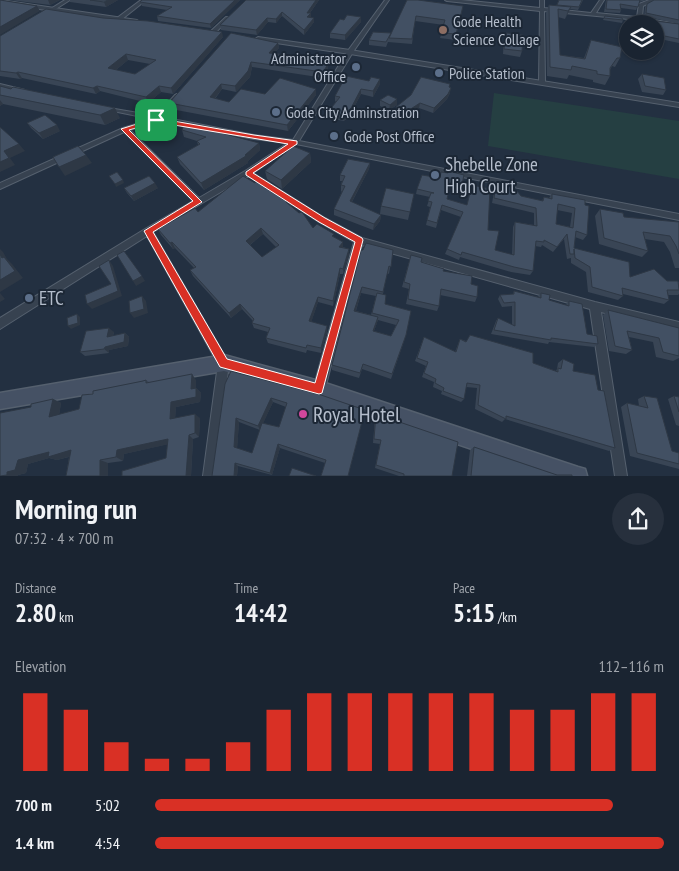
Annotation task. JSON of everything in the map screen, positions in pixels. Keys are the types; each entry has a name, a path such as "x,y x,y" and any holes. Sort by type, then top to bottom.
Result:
{"main road":[{"path":"0,401 224,363 319,389 578,476"}],"street":[{"path":"37,18 68,0"},
{"path":"119,19 144,0"},
{"path":"0,324 148,231 248,173 295,142 350,52 388,0"},
{"path":"447,0 619,17"},
{"path":"542,0 542,82"},
{"path":"592,15 602,0"},
{"path":"640,15 641,5 653,0"},
{"path":"0,1 148,23"},
{"path":"213,32 233,13"},
{"path":"664,23 679,25"},
{"path":"204,31 221,34"},
{"path":"248,38 542,82 679,106"},
{"path":"0,86 29,92"},
{"path":"0,186 124,129 156,120 180,92"},
{"path":"96,106 156,120 295,142 679,217"},
{"path":"124,129 198,202"},
{"path":"248,173 322,220 359,240 595,306 679,327"},
{"path":"148,231 224,363 209,476"},
{"path":"319,389 359,240"},
{"path":"595,306 621,476"}],"green space":[{"path":"494,93 679,121 679,179 488,146"}],"building":[{"path":"0,0 37,6 0,27"},
{"path":"90,0 108,0 104,2"},
{"path":"142,0 235,0 210,24 157,16 172,7 140,2"},
{"path":"246,0 316,0 307,13 311,13 307,17 314,18 304,30 282,12 276,19 267,18 256,30 220,25"},
{"path":"407,0 463,6 456,34 441,33 445,20 416,16 412,39 389,38"},
{"path":"559,0 582,0 579,7 557,5"},
{"path":"607,0 640,0 638,7 620,4 621,10 606,9"},
{"path":"654,0 679,0 679,20 664,17 664,15 646,13 647,4"},
{"path":"549,5 571,7 568,11 558,9 560,55 585,59 591,40 619,46 619,58 610,68 610,76 597,74 597,71 572,66 571,70 550,67"},
{"path":"46,9 103,18 148,21 222,32 171,88 159,86 146,97 97,86 93,88 18,72 0,71 0,36","holes":["126,54 156,60 135,74 108,68"]},
{"path":"347,15 361,17 345,35 330,33 340,19 344,20"},
{"path":"605,16 619,18 619,20 604,18"},
{"path":"664,22 679,24 679,39 664,36"},
{"path":"373,32 391,33 386,42 369,40"},
{"path":"231,33 278,43 269,53 322,60 321,63 328,64 323,72 251,62 248,71 235,86 221,84 210,97 229,102 241,89 265,94 280,78 316,89 287,125 169,103"},
{"path":"506,33 523,35 522,51 504,49"},
{"path":"642,74 664,78 666,90 645,86"},
{"path":"346,76 369,81 371,77 380,79 373,91 361,89 349,112 344,115 328,112 340,97 335,96"},
{"path":"421,77 450,84 449,87 451,88 448,94 434,108 420,103 406,112 396,107 411,95"},
{"path":"0,86 115,108 100,115 0,95"},
{"path":"388,95 397,99 390,105 380,100"},
{"path":"45,115 57,125 39,133 27,123"},
{"path":"184,123 259,143 246,156 201,183 177,157 200,144 197,141 206,137 182,130"},
{"path":"0,127 19,144 4,151 9,158 0,162"},
{"path":"78,146 86,155 59,167 53,157"},
{"path":"293,146 310,153 281,180 265,171"},
{"path":"348,159 370,163 350,201 381,215 374,224 334,209 345,186 341,185 345,176 340,175"},
{"path":"448,171 464,175 462,184 451,182 447,199 467,205 472,185 490,189 488,230 499,231 495,250 514,255 515,222 537,226 536,208 494,198 496,187 513,186 521,196 543,201 544,197 552,199 552,194 585,200 585,205 589,206 587,235 576,231 574,248 629,262 630,277 654,269 667,281 678,281 679,290 667,290 669,300 622,288 623,296 592,287 590,267 575,258 574,249 574,254 570,254 567,234 557,247 544,240 544,242 536,241 533,271 462,252 461,255 447,249 463,212 442,205 437,223 427,220 432,202 428,201 431,193 434,193 417,189 422,175 440,178 441,172 448,173","holes":["558,204 575,208 573,228 556,224"]},
{"path":"117,172 123,180 115,184 109,176"},
{"path":"149,176 155,183 131,196 124,188"},
{"path":"243,176 255,183 258,180 289,199 286,202 299,213 302,212 313,228 317,224 343,242 339,247 349,249 343,269 340,268 333,301 318,297 309,321 327,326 321,348 307,345 306,348 266,338 270,328 252,323 254,319 240,304 229,313 190,270 196,267 158,229 195,208 198,212","holes":["261,228 279,245 262,257 246,241"]},
{"path":"386,188 414,194 410,212 381,206"},
{"path":"600,209 623,213 624,217 679,222 679,254 670,236 643,232 648,251 604,238"},
{"path":"366,243 393,250 391,267 389,266 383,292 362,287 354,311 378,317 373,331 391,336 399,320 372,313 377,293 386,295 385,304 411,311 406,335 392,374 363,364 360,373 332,365 361,250 363,250"},
{"path":"124,251 142,276 133,281 117,255"},
{"path":"0,254 15,271 0,280"},
{"path":"411,255 422,258 421,262 444,269 443,271 472,276 471,284 478,286 477,297 441,289 439,306 408,299 410,284 404,282"},
{"path":"109,260 118,291 87,304 85,295 111,284 99,266"},
{"path":"514,291 541,298 541,293 550,295 549,300 569,306 569,301 582,304 587,334 597,336 598,344 551,338 551,340 494,330 498,318 515,326 515,302 504,303 500,295 514,294"},
{"path":"142,296 144,309 130,313 129,301"},
{"path":"608,310 679,328 679,356 663,352 659,338 627,331 632,350 615,346"},
{"path":"77,314 78,323 68,326 67,318"},
{"path":"109,328 107,337 125,333 124,342 105,347 104,349 80,352 86,331"},
{"path":"470,335 533,353 533,363 558,372 558,368 561,369 563,359 574,364 573,371 595,375 598,390 604,391 615,448 506,416 506,419 478,405 480,385 467,383 464,399 443,391 444,388 435,383 436,379 424,373 428,362 417,358 424,337 456,352 460,339 466,342"},
{"path":"231,371 318,394 365,410 348,476 321,476 326,460 278,444 270,473 235,463 234,476 212,476 225,384","holes":["271,398 287,403 279,427 262,423 252,453 234,447 236,418 258,426"]},
{"path":"192,374 191,389 196,388 196,397 171,402 170,419 195,414 195,433 189,435 186,476 122,476 122,471 166,458 168,439 117,450 116,457 100,460 100,476 66,476 71,450 48,457 49,452 18,460 15,470 7,472 7,475 0,476 0,413 31,407 31,404 53,399 49,417 79,409 82,395 93,394 93,391 146,380 146,383"},
{"path":"644,396 657,398 672,451 679,453 679,464 637,453 627,403 648,408"},
{"path":"674,396 679,397 679,412"},
{"path":"376,414 458,442 452,476 404,476 404,474 376,465 381,440 374,439"},
{"path":"474,447 557,475 572,476 471,476"},
{"path":"292,468 316,476 289,476"}],"place":[{"name":"Gode Health Science Collage","path":"443,30"},
{"name":"Administrator Office","path":"356,67"},
{"name":"Police Station","path":"439,73"},
{"name":"Gode City Adminstration","path":"276,112"},
{"name":"Gode Post Office","path":"334,136"},
{"name":"Shebelle Zone High Court","path":"435,175"},
{"name":"ETC","path":"29,298"},
{"name":"Royal Hotel","path":"303,414"}],"route":[{"path":"156,120 295,142 248,173 322,220 359,240 319,389 224,363 148,231 198,202 124,129 156,120"}]}
